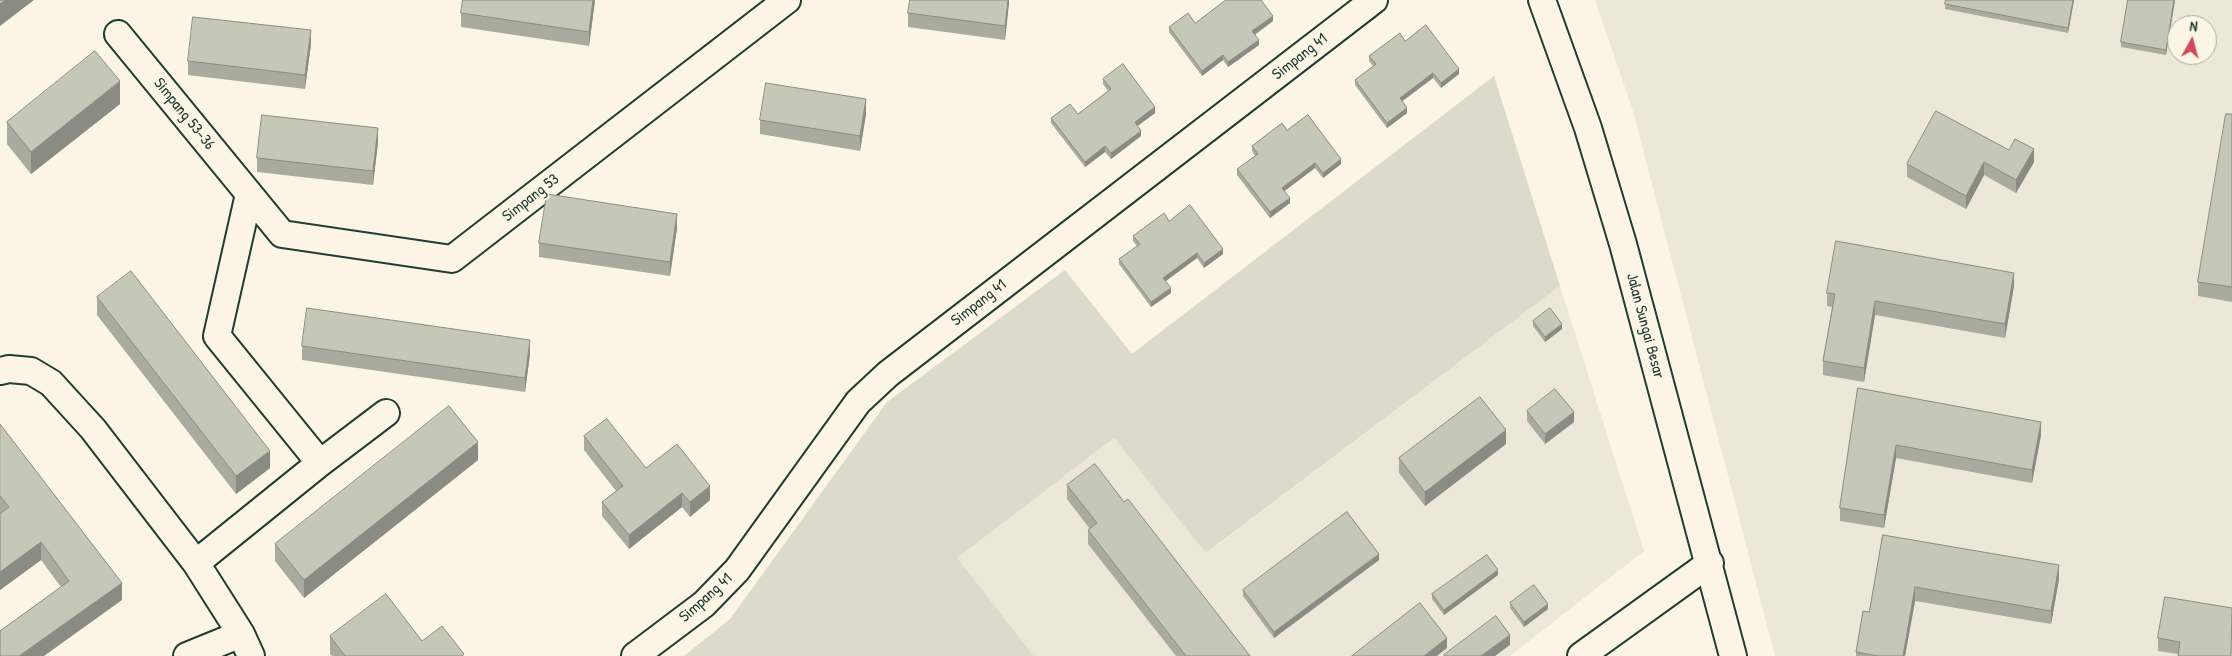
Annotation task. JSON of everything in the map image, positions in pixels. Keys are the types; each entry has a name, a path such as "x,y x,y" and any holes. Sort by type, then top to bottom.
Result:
{"street":[{"name":"Simpang 53","path":"249,194 282,234 452,259 788,0"},
{"name":"Simpang 41","path":"634,656 704,604 737,570 858,402 888,374 1374,0"},
{"name":"Jalan Sungai Besar","path":"1542,0 1588,128 1623,244 1710,563 1733,656"},
{"name":"Simpang 53-36","path":"118,34 249,194"},
{"path":"249,194 217,336 320,462"},
{"path":"0,371 9,369 32,371 52,383 93,429 196,563 246,645 187,656"},
{"path":"196,563 320,462 386,413"},
{"path":"1581,656 1710,563"}],"shaded area":[{"path":"1595,0 2232,0 2232,656 1775,656 1633,111"},
{"path":"1494,76 1560,286 1206,553 1114,438 957,558 1034,656 684,656 730,619 887,402 1065,270 1132,354"},
{"path":"1560,286 1644,551 1510,656 1034,656 956,558 1114,438 1207,553"}],"building":[{"path":"463,0 593,0 589,32 461,13"},
{"path":"910,0 1008,0 1005,26 908,13"},
{"path":"1226,0 1261,0 1273,16 1252,31 1259,40 1228,62 1223,55 1202,71 1169,27 1188,13 1195,23"},
{"path":"1946,0 2073,0 2068,28 1945,4"},
{"path":"2128,0 2174,0 2172,15 2167,15 2166,50 2121,42"},
{"path":"193,17 311,30 305,75 188,61"},
{"path":"1426,25 1459,69 1441,83 1433,73 1400,98 1407,108 1387,123 1355,80 1376,64 1369,56 1400,33 1405,41"},
{"path":"95,51 120,81 31,152 7,122"},
{"path":"1123,64 1155,107 1135,122 1141,131 1111,153 1105,146 1085,162 1051,118 1070,104 1078,114 1111,89 1103,79"},
{"path":"766,83 866,99 860,136 760,120"},
{"path":"1936,111 2009,150 2015,139 2034,149 2016,180 1984,162 1966,196 1907,164"},
{"path":"2226,114 2232,114 2232,287 2198,282"},
{"path":"262,115 378,128 373,171 257,158"},
{"path":"1308,115 1341,159 1323,173 1315,163 1282,188 1290,198 1270,212 1237,169 1258,154 1252,146 1282,123 1287,130"},
{"path":"547,194 677,214 670,262 539,243"},
{"path":"1190,205 1223,249 1204,263 1197,253 1163,278 1171,288 1151,302 1119,259 1140,244 1133,236 1164,213 1169,221"},
{"path":"1836,241 2014,273 2005,324 1875,301 1864,368 1823,361 1835,294 1827,293"},
{"path":"131,271 270,451 236,476 97,297"},
{"path":"307,308 530,340 525,378 302,346"},
{"path":"1550,308 1562,324 1545,337 1533,321"},
{"path":"1858,388 2041,422 2032,470 1896,445 1884,515 1840,508"},
{"path":"1555,389 1574,412 1545,434 1527,411"},
{"path":"1480,397 1506,430 1425,492 1399,458"},
{"path":"449,406 478,442 304,580 275,544"},
{"path":"607,419 646,468 677,444 710,486 690,502 682,493 629,535 602,502 623,486 584,436"},
{"path":"0,424 122,583 19,656 0,656 0,631 69,581 41,542 0,572 0,514 9,507 0,496"},
{"path":"1095,464 1124,502 1128,499 1250,656 1186,656 1088,530 1097,523 1067,485"},
{"path":"1347,512 1379,554 1274,632 1243,590"},
{"path":"1883,535 2059,565 2051,611 1915,587 1903,656 1878,656 1856,652 1863,611 1869,612"},
{"path":"1487,555 1498,570 1444,610 1432,594"},
{"path":"1534,585 1548,604 1524,622 1510,603"},
{"path":"386,594 422,641 442,626 464,654 462,656 345,656 330,636"},
{"path":"2165,597 2232,608 2231,656 2178,656 2180,642 2158,638"},
{"path":"1420,603 1447,638 1424,656 1352,656"},
{"path":"1496,616 1510,635 1481,656 1444,655"}]}
